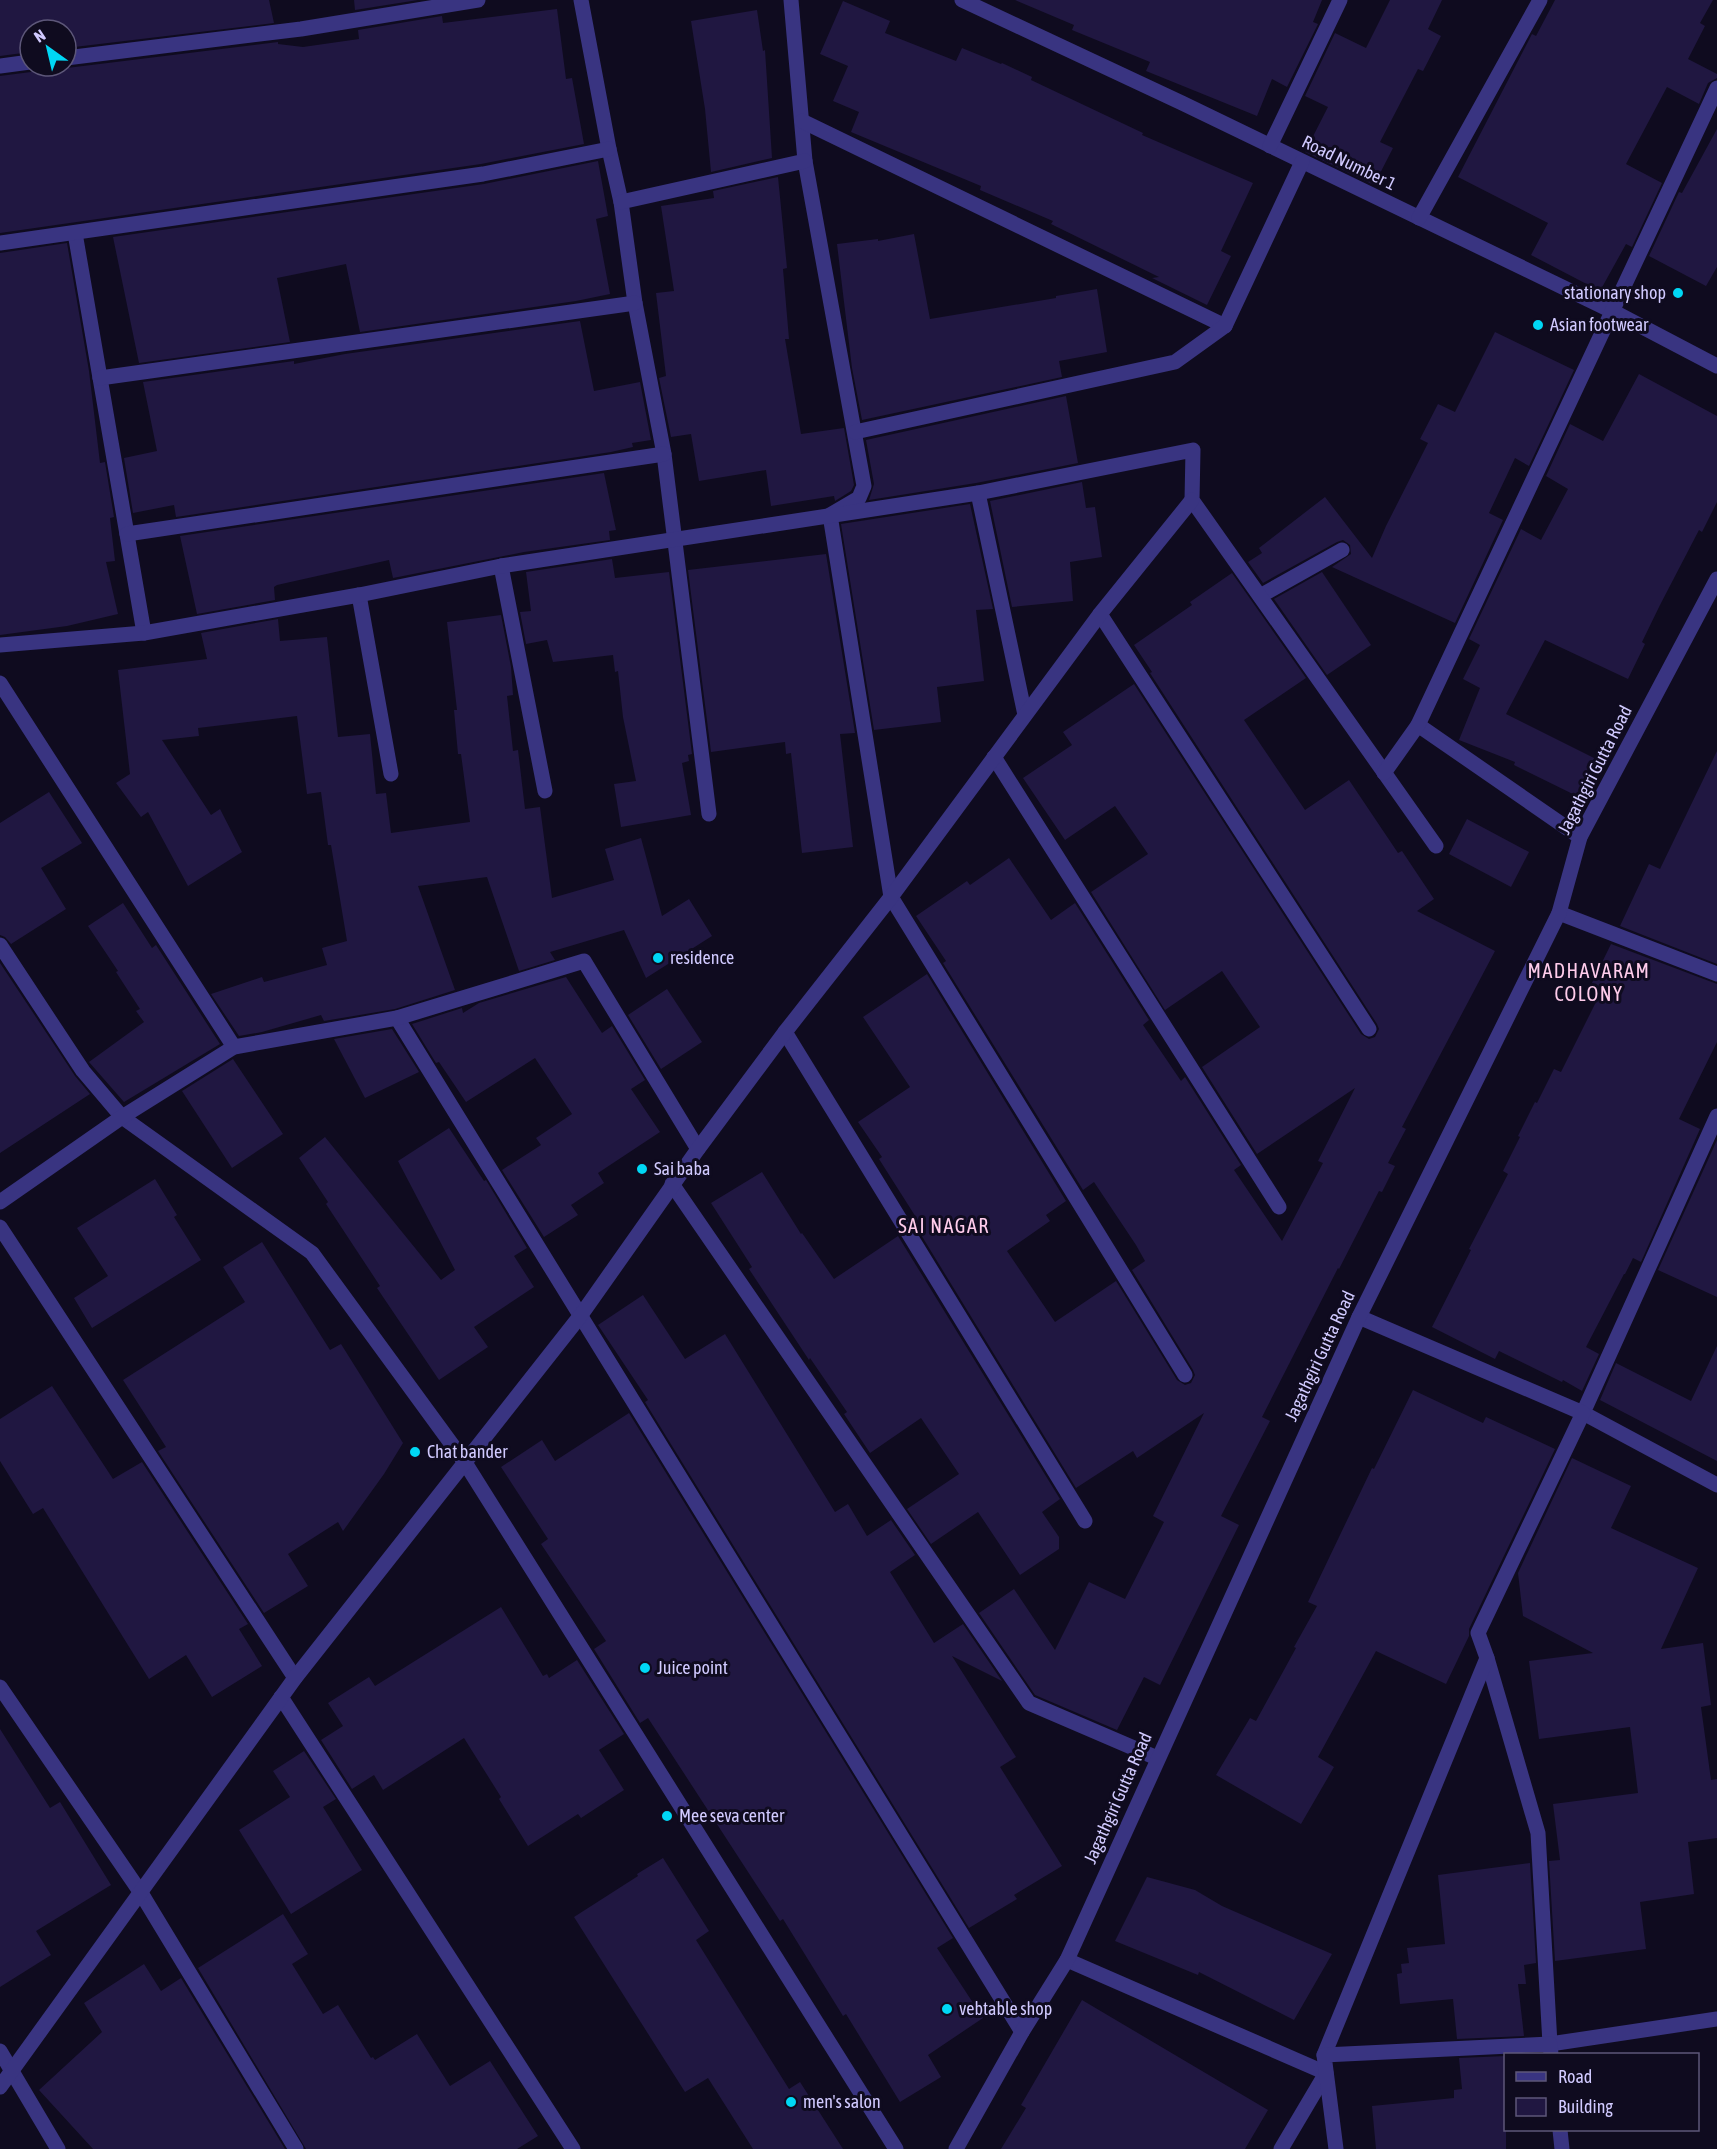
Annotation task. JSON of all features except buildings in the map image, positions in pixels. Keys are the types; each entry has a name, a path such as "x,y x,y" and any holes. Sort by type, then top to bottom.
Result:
{"street":[{"path":"78,57 301,29 478,0"},
{"path":"581,0 621,202 635,303 664,454 710,814"},
{"path":"791,0 805,161 864,486 859,498 830,515"},
{"name":"Road Number 1","path":"962,0 1614,312 1717,366"},
{"path":"1270,146 1340,0"},
{"path":"1419,218 1540,0"},
{"path":"0,66 18,64"},
{"path":"1384,773 1418,725 1614,312 1717,88"},
{"path":"802,121 1225,326"},
{"path":"0,243 483,174 609,149"},
{"path":"621,202 805,161"},
{"path":"855,432 1175,362 1225,326 1302,162"},
{"path":"75,233 144,633"},
{"path":"100,378 635,303"},
{"path":"0,645 144,633 359,595 501,566 978,493 1193,450 1192,500 1436,846"},
{"path":"127,534 664,454"},
{"path":"978,493 1024,715"},
{"path":"0,2087 295,1678 581,1315 672,1184 785,1032 891,897 1100,614 1192,500"},
{"path":"830,515 891,897 1185,1375"},
{"path":"1260,596 1342,550"},
{"path":"501,566 545,791"},
{"name":"Jagathgiri Gutta Road","path":"956,2149 1022,2032 1067,1960 1359,1317 1559,913 1580,837 1717,579"},
{"path":"359,595 391,774"},
{"path":"1100,614 1369,1029"},
{"path":"0,683 234,1047"},
{"path":"1418,725 1580,837"},
{"path":"994,757 1279,1207"},
{"path":"1559,913 1717,974"},
{"path":"0,945 83,1071 122,1117 312,1253 464,1461 896,2149"},
{"path":"0,1202 122,1117 234,1047 397,1018 584,961 698,1149"},
{"path":"397,1018 1022,2032"},
{"path":"785,1032 1085,1521"},
{"path":"1550,2049 1538,1833 1478,1633 1583,1413 1717,1116"},
{"path":"672,1184 1029,1703 1157,1758"},
{"path":"0,1227 295,1678"},
{"path":"1359,1317 1583,1413 1717,1485"},
{"path":"1336,2149 1324,2055 1487,1658"},
{"path":"0,1687 141,1893 296,2149"},
{"path":"281,1697 573,2149"},
{"path":"1067,1960 1326,2073"},
{"path":"1324,2055 1550,2049 1717,2019"},
{"path":"0,2051 58,2149"},
{"path":"1281,2149 1326,2073"},
{"path":"1560,2131 1562,2149"}],"place":[{"name":"stationary shop","path":"1678,293"},
{"name":"Asian footwear","path":"1538,325"},
{"name":"residence","path":"658,958"},
{"name":"Sai baba","path":"642,1169"},
{"name":"Chat bander","path":"415,1452"},
{"name":"Juice point","path":"645,1668"},
{"name":"Mee seva center","path":"667,1816"},
{"name":"vebtable shop","path":"947,2009"},
{"name":"men's salon","path":"791,2102"}],"district":[{"name":"MADHAVARAM COLONY","path":"1589,982"},
{"name":"SAI NAGAR","path":"944,1226"}]}
